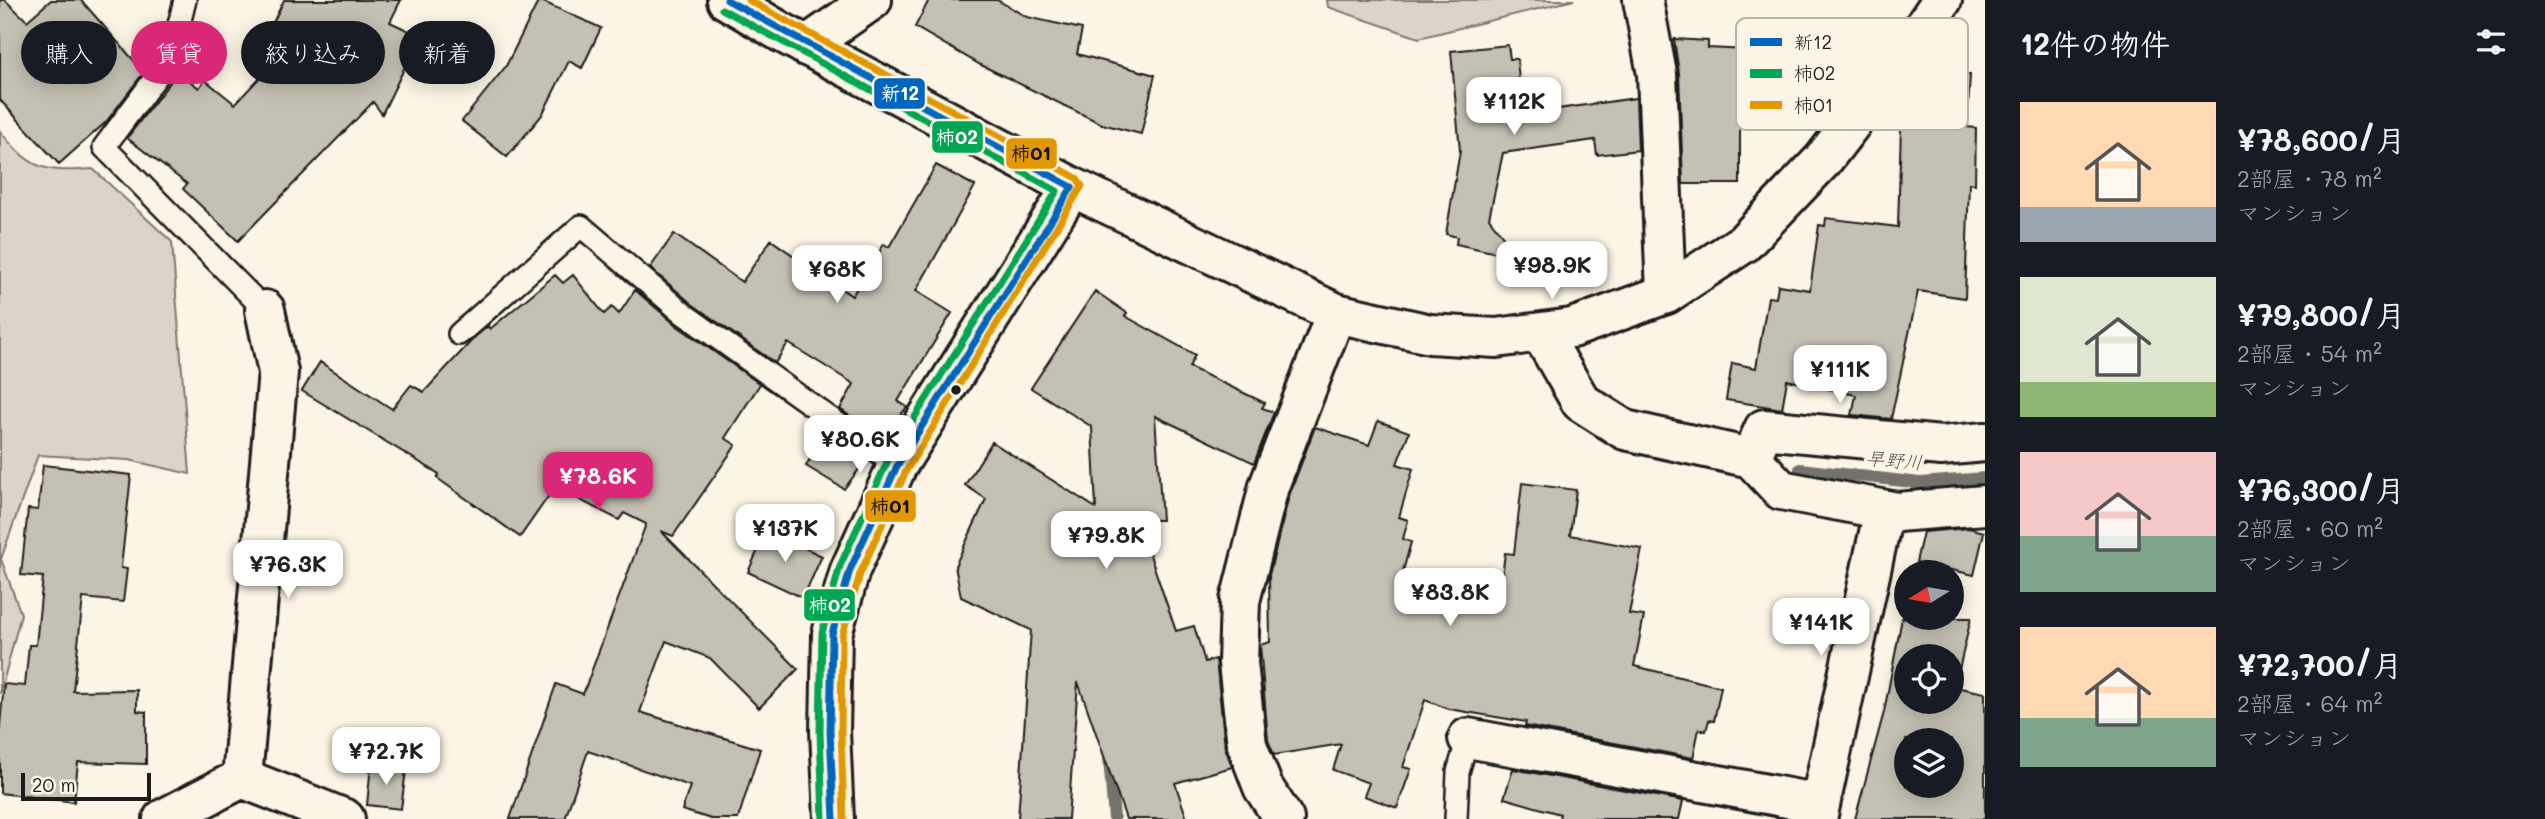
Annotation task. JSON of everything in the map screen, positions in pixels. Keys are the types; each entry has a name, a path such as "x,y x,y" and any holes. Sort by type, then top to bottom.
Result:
{"street":[{"path":"727,0 806,46 1072,187 1336,313 1430,334 1496,338 1572,328 1666,294 1744,243 1823,160 1846,130"},
{"path":"806,46 872,0"},
{"path":"1643,0 1657,74 1666,294"},
{"path":"1930,18 1942,0"},
{"path":"834,819 830,731 832,634 850,570 897,466 1072,187"},
{"path":"243,778 278,372 265,310"},
{"path":"1284,819 1262,787 1247,745 1238,663 1240,601 1269,486 1336,313"},
{"path":"1541,333 1581,402 1625,430 1751,458 1781,489 1884,510 1985,505"},
{"path":"1751,458 1764,429 1941,446 1985,443"},
{"path":"1468,738 1819,811 1884,510"},
{"path":"163,819 243,778 345,819"}],"lane":[{"path":"185,0 171,57 104,147 265,310"},
{"path":"459,334 581,226 684,314 897,466"},
{"path":"1457,819 1458,772 1468,738"}],"shaded area":[{"path":"1327,0 1574,0 1419,38 1328,7"},
{"path":"0,131 21,154 40,166 63,170 93,169 172,242 190,474 129,460 38,455 1,559 21,614 0,694"}],"building":[{"path":"0,0 5,0 27,21 21,21 21,84 117,84 117,41 131,57 131,84 135,84 106,122 59,164 0,100"},
{"path":"51,0 81,0 99,21 27,21"},
{"path":"284,0 401,0 390,22 399,26 399,79 382,114 373,102 238,241 183,189 187,184 127,138 169,84 194,84 199,88 202,84 210,84 235,104 254,84 385,84 385,21 274,21"},
{"path":"539,0 601,28 582,68 569,61 542,115 507,157 462,121 492,84 495,84 495,80 506,66"},
{"path":"929,0 997,0 1027,17 1082,29 1077,54 1155,75 1141,134 1102,124 979,64 915,27"},
{"path":"1674,39 1708,41 1708,48 1736,49 1736,130 1740,130 1740,184 1683,184 1679,73"},
{"path":"1508,45 1510,59 1517,59 1522,114 1636,98 1638,150 1597,155 1595,140 1503,153 1489,218 1519,258 1456,244 1457,237 1446,234 1460,151 1451,51"},
{"path":"1968,75 1970,75 1968,110"},
{"path":"1976,128 1975,184 1969,183 1965,298 1918,291 1891,419 1852,415 1856,395 1787,380 1782,409 1726,400 1732,363 1756,368 1768,297 1776,298 1778,285 1810,290 1819,225 1825,226 1826,218 1898,227 1901,130"},
{"path":"936,165 975,186 916,291 952,313 898,401 907,407 882,439 840,409 854,384 788,343 775,363 692,304 650,268 674,234 742,282 771,240 852,296 884,244 889,247"},
{"path":"555,275 563,283 573,275 604,314 612,307 619,314 635,290 676,325 760,384 725,438 736,445 673,536 661,531 798,669 759,708 710,658 666,641 640,712 760,749 738,819 711,819 682,810 690,786 588,751 565,819 510,819 556,684 583,694 646,524 624,513 619,520 555,487 520,537 437,478 439,474 302,391 320,362 392,409 411,385 424,392 475,337 488,326 490,329"},
{"path":"1095,291 1127,313 1125,316 1195,355 1189,367 1265,403 1262,408 1274,412 1254,463 1155,416 1162,520 1138,520 1176,631 1194,626 1205,662 1216,659 1225,747 1232,767 1175,783 1187,819 1126,819 1078,682 1068,819 1018,819 1031,630 961,597 955,566 986,499 965,485 992,442 1096,508 1092,427 1031,388"},
{"path":"1378,421 1409,432 1397,464 1413,469 1399,517 1408,520 1403,539 1411,542 1400,582 1498,606 1505,553 1514,554 1522,483 1576,490 1570,535 1642,549 1629,614 1644,616 1634,666 1721,687 1714,721 1709,720 1706,731 1699,729 1693,758 1525,726 1526,722 1449,709 1425,700 1403,767 1411,769 1397,808 1364,796 1369,783 1333,770 1341,744 1274,755 1268,740 1260,645 1270,642 1269,575 1289,496 1315,427 1369,445"},
{"path":"826,432 866,460 844,489 806,466"},
{"path":"43,465 131,475 121,568 127,569 123,602 83,598 73,691 137,690 137,711 146,712 146,764 78,762 74,802 0,793 0,725 4,684 25,686 29,645 36,645 43,577 21,575 28,509 38,510"},
{"path":"1969,528 1984,532 1974,575 1964,573 1964,560 1916,560 1923,532"},
{"path":"767,530 822,556 803,598 748,572"},
{"path":"1964,618 1971,618 1964,648 1964,644 1897,644 1900,630 1964,630"},
{"path":"1894,660 1894,714 1964,714 1964,689 1985,693 1985,819 1855,819 1884,712"},
{"path":"371,765 406,770 401,809 367,805"},
{"path":"1513,769 1683,801 1679,819 1559,819 1560,814 1504,798"}],"waterway":[{"name":"早野川","path":"1800,469 1920,483 1985,478"},
{"path":"1109,758 1114,819"}],"transit line":[{"name":"新12","path":"727,0 1072,187"},
{"name":"柿01","path":"748,0 1077,178 1082,186 906,471 860,574 842,636 844,819"},
{"name":"柿02","path":"722,9 1057,191 888,460 840,566 822,633 820,731 823,819"},
{"name":"新12","path":"834,819 830,731 832,634 850,570 897,466 1072,187"}]}
